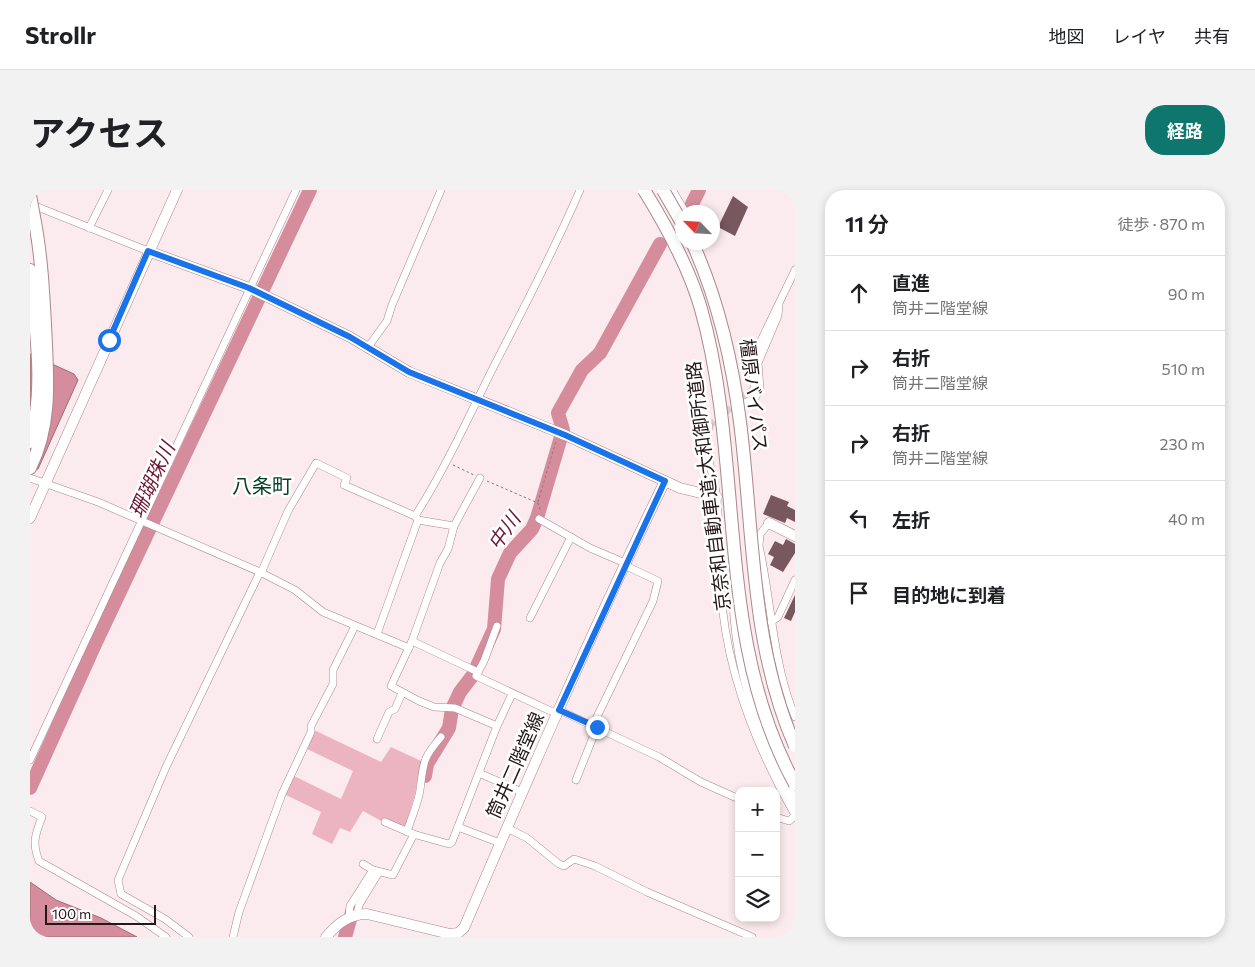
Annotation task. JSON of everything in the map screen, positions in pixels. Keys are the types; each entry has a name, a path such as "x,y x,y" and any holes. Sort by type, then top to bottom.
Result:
{"highway":[{"name":"京奈和自動車道;大和御所道路","path":"644,190 672,238 688,272 709,342 722,421 744,627 763,708 795,784"},
{"name":"橿原バイパス","path":"648,190 678,241 688,264 713,341 723,418 736,630 749,691 758,721 795,803"},
{"path":"663,190 675,210"},
{"path":"670,190 679,205"},
{"path":"30,195 43,281 38,396 30,442"},
{"name":"京奈和自動車道;大和御所道路","path":"695,250 715,302 733,375 740,422 760,622 778,701 795,746"},
{"name":"橿原バイパス","path":"701,250 708,266 726,322 741,405 752,582 766,621 778,679 795,730"},
{"path":"30,270 40,327 47,407 40,443 30,468"}],"main road":[{"path":"30,518 176,190"},
{"path":"148,251 272,299 368,347 409,372 561,433 665,481 717,497"},
{"name":"筒井二階堂線","path":"353,915 367,914 450,934 458,933 464,928 522,792 624,564 665,481"},
{"path":"769,523 795,536"},
{"path":"326,937 353,915"}],"street":[{"path":"89,228 108,190"},
{"path":"30,760 296,190"},
{"path":"368,347 387,321 441,190"},
{"path":"377,634 416,518 565,226 580,190"},
{"path":"30,204 148,251"},
{"path":"754,388 753,364 756,351 795,270"},
{"path":"741,405 755,398 760,389 758,364 778,316 779,300"},
{"path":"709,426 710,468 717,497 721,592 727,641 742,702 771,770 795,816 789,821 780,818"},
{"path":"189,937 165,919 121,894 118,880 166,767 288,511 316,464 347,478 344,485 416,518 454,526"},
{"path":"30,478 98,502 260,572 295,590 323,612 355,626 410,644 475,671"},
{"path":"480,478 454,526 448,549 440,563 410,644 391,686 434,707 453,708 497,726"},
{"path":"539,519 658,581 653,600 595,726 576,780"},
{"path":"769,523 760,534 759,546 770,622 783,686 795,717"},
{"path":"530,618 571,537"},
{"path":"770,622 778,617 795,580"},
{"path":"233,937 282,794 312,732 311,726 333,684 333,670 355,626"},
{"path":"497,626 475,671 476,676 512,694 595,726 735,797"},
{"path":"377,739 388,712 395,709 402,693"},
{"path":"385,822 411,833 449,844 452,842 497,726 512,694"},
{"path":"363,864 376,871 393,875 411,833 424,762 427,754 441,737"},
{"path":"479,773 522,792"},
{"path":"30,811 42,817 36,834 34,850 40,861 136,916 166,937"},
{"path":"458,827 500,843"},
{"path":"507,828 527,838 559,864 564,866 574,859 595,866 647,892 752,937"},
{"path":"353,915 376,871"}],"path":[{"path":"538,502 561,433"},
{"path":"446,462 538,502 542,509"}],"shaded area":[{"path":"30,354 74,374 78,380 38,469 32,471 30,470"},
{"path":"314,730 381,762 391,747 421,761 415,794 405,827 383,822 363,811 350,832 340,828 332,844 312,834 321,812 286,795 294,776 341,799 353,771 307,749"},
{"path":"30,882 56,900 101,918 137,937 30,937"}],"building":[{"path":"733,196 748,207 735,236 720,228 720,223"},
{"path":"771,495 789,502 787,506 795,510 795,522 787,518 785,523 763,514"},
{"path":"786,539 795,544 795,553 783,572 770,565 774,557 768,554 775,541 783,545"},
{"path":"795,595 795,612 791,621 784,618"}],"waterway":[{"name":"珊瑚珠川","path":"30,788 96,642 310,190"},
{"name":"中川","path":"692,204 699,190"},
{"name":"中川","path":"425,776 427,764 449,728 452,709 460,692 473,675 494,629 498,579 510,553 532,529 537,518 563,430 558,413 582,370 600,353 660,244"},
{"name":"中川","path":"345,937 353,909 364,890"}],"tunnel":[{"path":"709,426 754,388"}],"district":[{"name":"八条町","path":"262,486"}],"route":[{"path":"109,340 148,251 249,288 350,337 409,372 565,435 665,481 625,563 559,710 597,727"}]}
